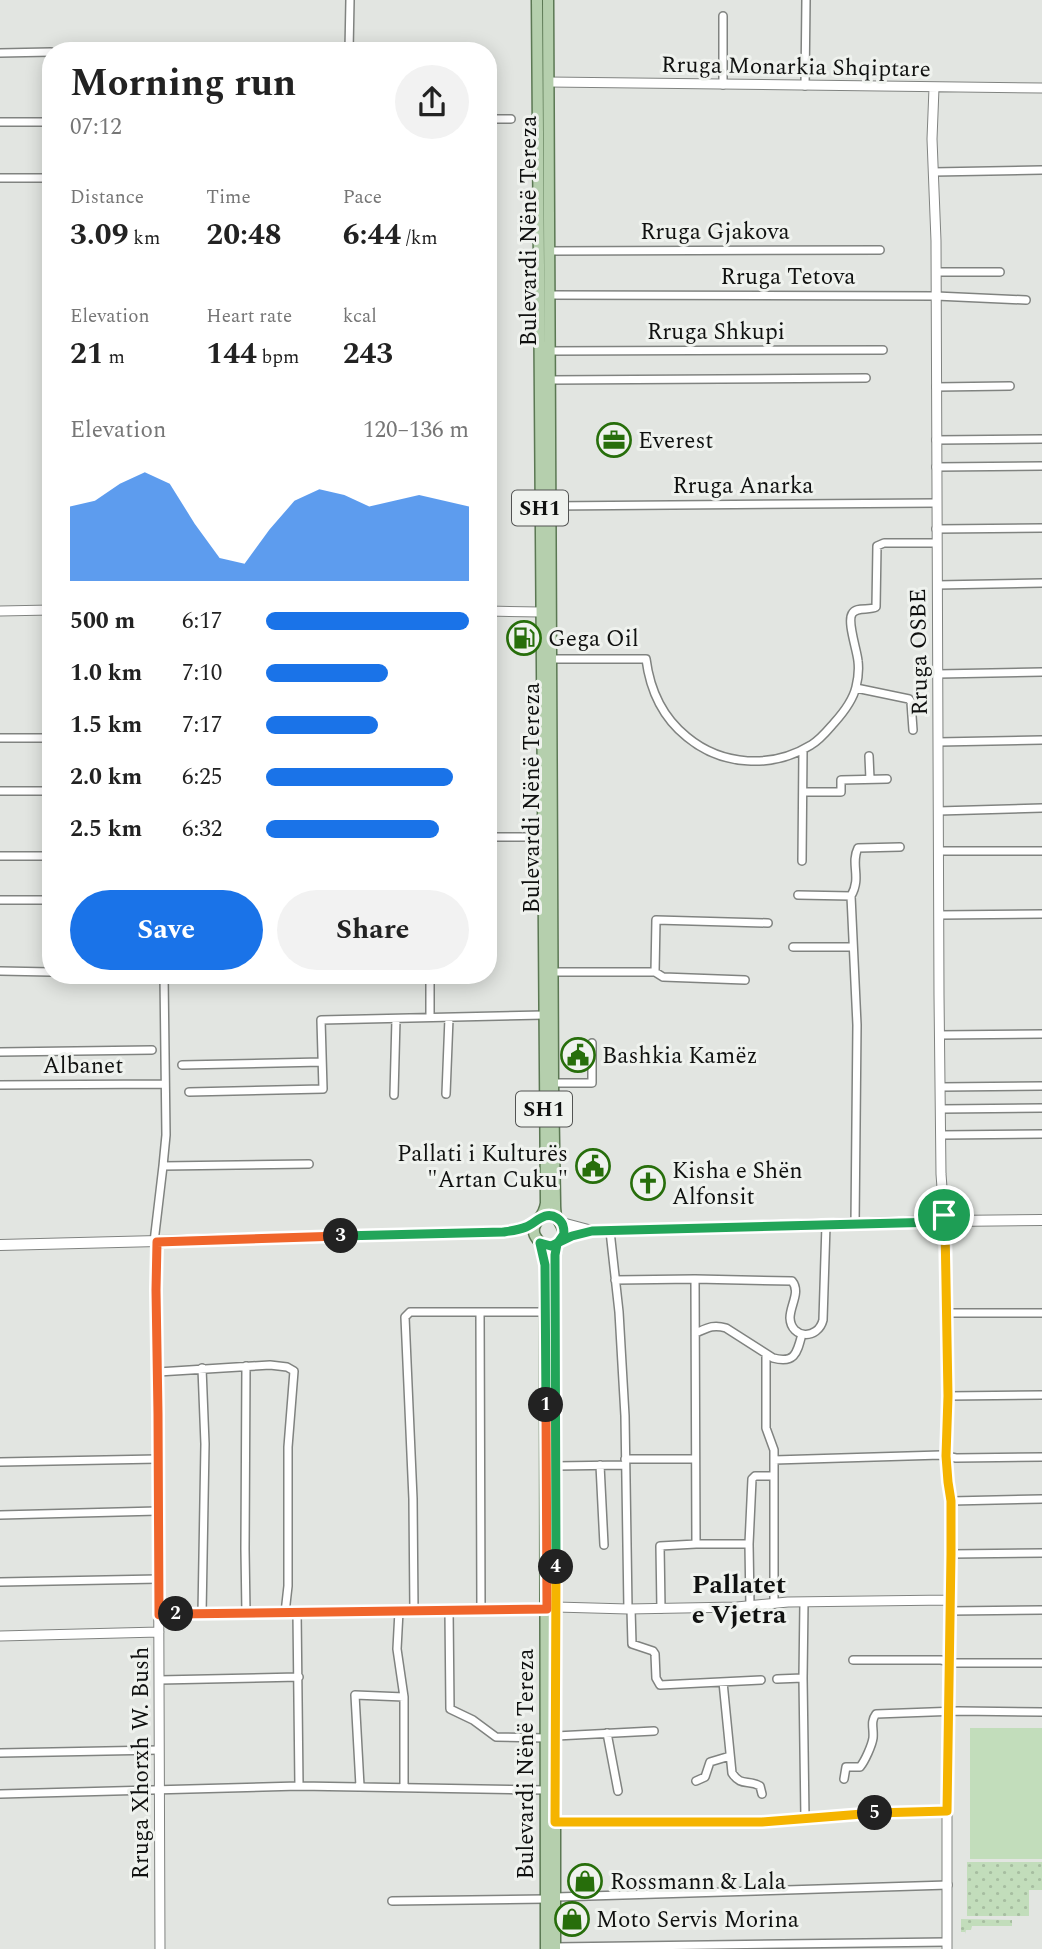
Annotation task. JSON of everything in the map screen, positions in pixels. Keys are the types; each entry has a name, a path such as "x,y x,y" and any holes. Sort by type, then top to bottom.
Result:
{"main road":[{"name":"Bulevardi Nënë Tereza","path":"537,0 542,837 553,1083 555,1203 564,1231 555,1255 556,1466 551,1608"},
{"name":"Bulevardi Nënë Tereza","path":"548,0 552,972 548,1015 546,1203 534,1229 545,1265 551,1737 555,1822 551,1898"},
{"path":"0,1244 503,1232 527,1227 551,1216 592,1231 1042,1220"},
{"path":"503,1232 548,1246 592,1231"},
{"name":"Bulevardi Nënë Tereza","path":"551,1737 546,1790 552,1948"}],"street":[{"path":"349,42 350,0"},
{"path":"805,86 806,0"},
{"path":"723,16 723,85"},
{"path":"0,53 42,52"},
{"name":"Rruga Monarkia Shqiptare","path":"549,82 1042,88"},
{"name":"Rruga OSBE","path":"934,88 939,1035 948,1396 946,1456 951,1501 947,1946"},
{"path":"497,119 511,119"},
{"path":"0,122 42,121"},
{"path":"933,172 1042,170"},
{"path":"0,178 42,178"},
{"name":"Rruga Gjakova","path":"549,251 880,250"},
{"path":"936,272 1000,272"},
{"name":"Rruga Tetova","path":"549,295 936,296 1026,300"},
{"name":"Rruga Shkupi","path":"550,351 883,350"},
{"path":"549,380 866,378"},
{"path":"936,387 1010,386"},
{"path":"936,440 1042,439"},
{"path":"936,467 1042,466"},
{"name":"Rruga Anarka","path":"550,506 936,503"},
{"path":"936,528 1042,528"},
{"path":"551,659 646,659 651,684 660,707 692,741 731,760 761,761 788,755 803,750 823,735 837,720 856,688 859,662 850,620 855,610 876,607 877,546 884,543 936,543"},
{"path":"937,585 1042,583"},
{"path":"0,611 42,610"},
{"path":"497,611 540,612"},
{"path":"938,674 1042,672"},
{"path":"856,688 909,699 913,730"},
{"path":"0,737 42,737"},
{"path":"938,742 1042,740"},
{"path":"802,861 803,750"},
{"path":"869,756 870,779"},
{"path":"804,792 841,792 841,780 887,779"},
{"path":"0,792 42,792"},
{"path":"938,811 1042,808"},
{"path":"497,837 542,837"},
{"path":"855,1224 857,1025 850,896 856,884 855,853 858,848 900,847"},
{"path":"938,851 1042,850"},
{"path":"0,856 42,856"},
{"path":"798,895 850,896"},
{"path":"0,900 42,900"},
{"path":"939,915 1042,914"},
{"path":"655,972 656,920 768,923"},
{"path":"793,947 853,947"},
{"path":"0,971 42,972"},
{"path":"552,972 655,972 663,977 745,980"},
{"path":"156,1242 166,1135 164,984"},
{"path":"430,984 430,1017"},
{"path":"189,1092 320,1090 323,1086 321,1020 548,1015"},
{"path":"446,1094 449,1018"},
{"path":"394,1095 396,1019"},
{"path":"939,1035 1042,1034"},
{"path":"553,1083 592,1083 592,1043"},
{"path":"0,1052 152,1050"},
{"path":"182,1065 322,1062"},
{"name":"Albanet","path":"0,1085 165,1084"},
{"path":"941,1087 1042,1086"},
{"path":"941,1109 1042,1108"},
{"path":"941,1135 1042,1134"},
{"path":"163,1166 309,1164"},
{"path":"615,1280 792,1281 796,1290 791,1323 796,1331 807,1334 819,1329 823,1320 826,1225"},
{"path":"611,1231 622,1363 632,1644 653,1651 656,1678 660,1685 761,1680"},
{"name":"Rruga Xhorxh W. Bush","path":"156,1242 160,1949"},
{"path":"695,1279 696,1545"},
{"path":"414,1611 413,1499 405,1317 410,1312 545,1312"},
{"path":"480,1312 481,1610"},
{"path":"946,1313 1042,1313"},
{"path":"696,1333 718,1325 780,1360 796,1355 807,1334"},
{"path":"766,1354 766,1428 774,1450 774,1604"},
{"path":"158,1372 246,1366 287,1367 294,1370 288,1447 288,1586 285,1613"},
{"path":"246,1366 246,1613"},
{"path":"202,1368 205,1444 202,1614"},
{"path":"948,1396 1042,1395"},
{"path":"774,1460 1042,1457"},
{"path":"0,1462 158,1459"},
{"path":"556,1466 695,1459"},
{"path":"600,1465 604,1545"},
{"path":"750,1606 752,1479 755,1476 774,1476"},
{"path":"951,1501 1042,1499"},
{"path":"0,1515 158,1511"},
{"path":"662,1609 660,1546 749,1544"},
{"path":"951,1554 1042,1553"},
{"path":"0,1582 159,1579"},
{"path":"159,1615 551,1608 662,1609 804,1602 1042,1610"},
{"path":"804,1602 805,1818"},
{"path":"449,1610 450,1709 473,1720 494,1736 551,1737 654,1731"},
{"path":"399,1611 397,1649 404,1697 404,1787"},
{"path":"297,1612 299,1786"},
{"path":"0,1636 159,1633"},
{"path":"853,1660 1042,1662"},
{"path":"159,1680 299,1677"},
{"path":"777,1679 803,1678"},
{"path":"723,1682 732,1773 743,1783 757,1783 762,1794"},
{"path":"360,1786 355,1695 404,1697"},
{"path":"844,1779 846,1767 860,1767 865,1761 873,1740 874,1715 1042,1712"},
{"path":"607,1733 618,1791"},
{"path":"0,1753 159,1750"},
{"path":"696,1781 705,1777 710,1762 730,1756"},
{"path":"0,1794 299,1786 546,1790"},
{"path":"555,1822 762,1822 873,1813 947,1811"},
{"path":"392,1902 948,1885"},
{"path":"552,1948 947,1946"}],"green space":[{"path":"970,1728 1042,1728 1042,1859 970,1859"},
{"path":"967,1862 1042,1862 1042,1890 1029,1890 1029,1916 967,1916"},
{"path":"961,1919 1012,1920 1012,1926 972,1926 965,1934 961,1932"}],"place":[{"name":"Everest","path":"614,440"},
{"name":"Gega Oil","path":"524,638"},
{"name":"Bashkia Kamëz","path":"578,1055"},
{"name":"Pallati i Kulturës \"Artan Cuku\"","path":"593,1166"},
{"name":"Kisha e Shën Alfonsit","path":"648,1183"},
{"name":"Rossmann & Lala","path":"585,1881"},
{"name":"Moto Servis Morina","path":"572,1919"}],"district":[{"name":"Pallatet e Vjetra","path":"739,1599"}],"route":[{"path":"944,1215 939,1218 939,1222 592,1231 572,1236 561,1240 557,1244 551,1246 540,1243 545,1265 547,1609 159,1615 157,1242 503,1232 527,1227 545,1216 551,1216 561,1221 564,1231 557,1244 555,1255 555,1822 762,1822 873,1813 947,1811 951,1501 946,1456 948,1396 945,1226 949,1221 944,1215"}]}
